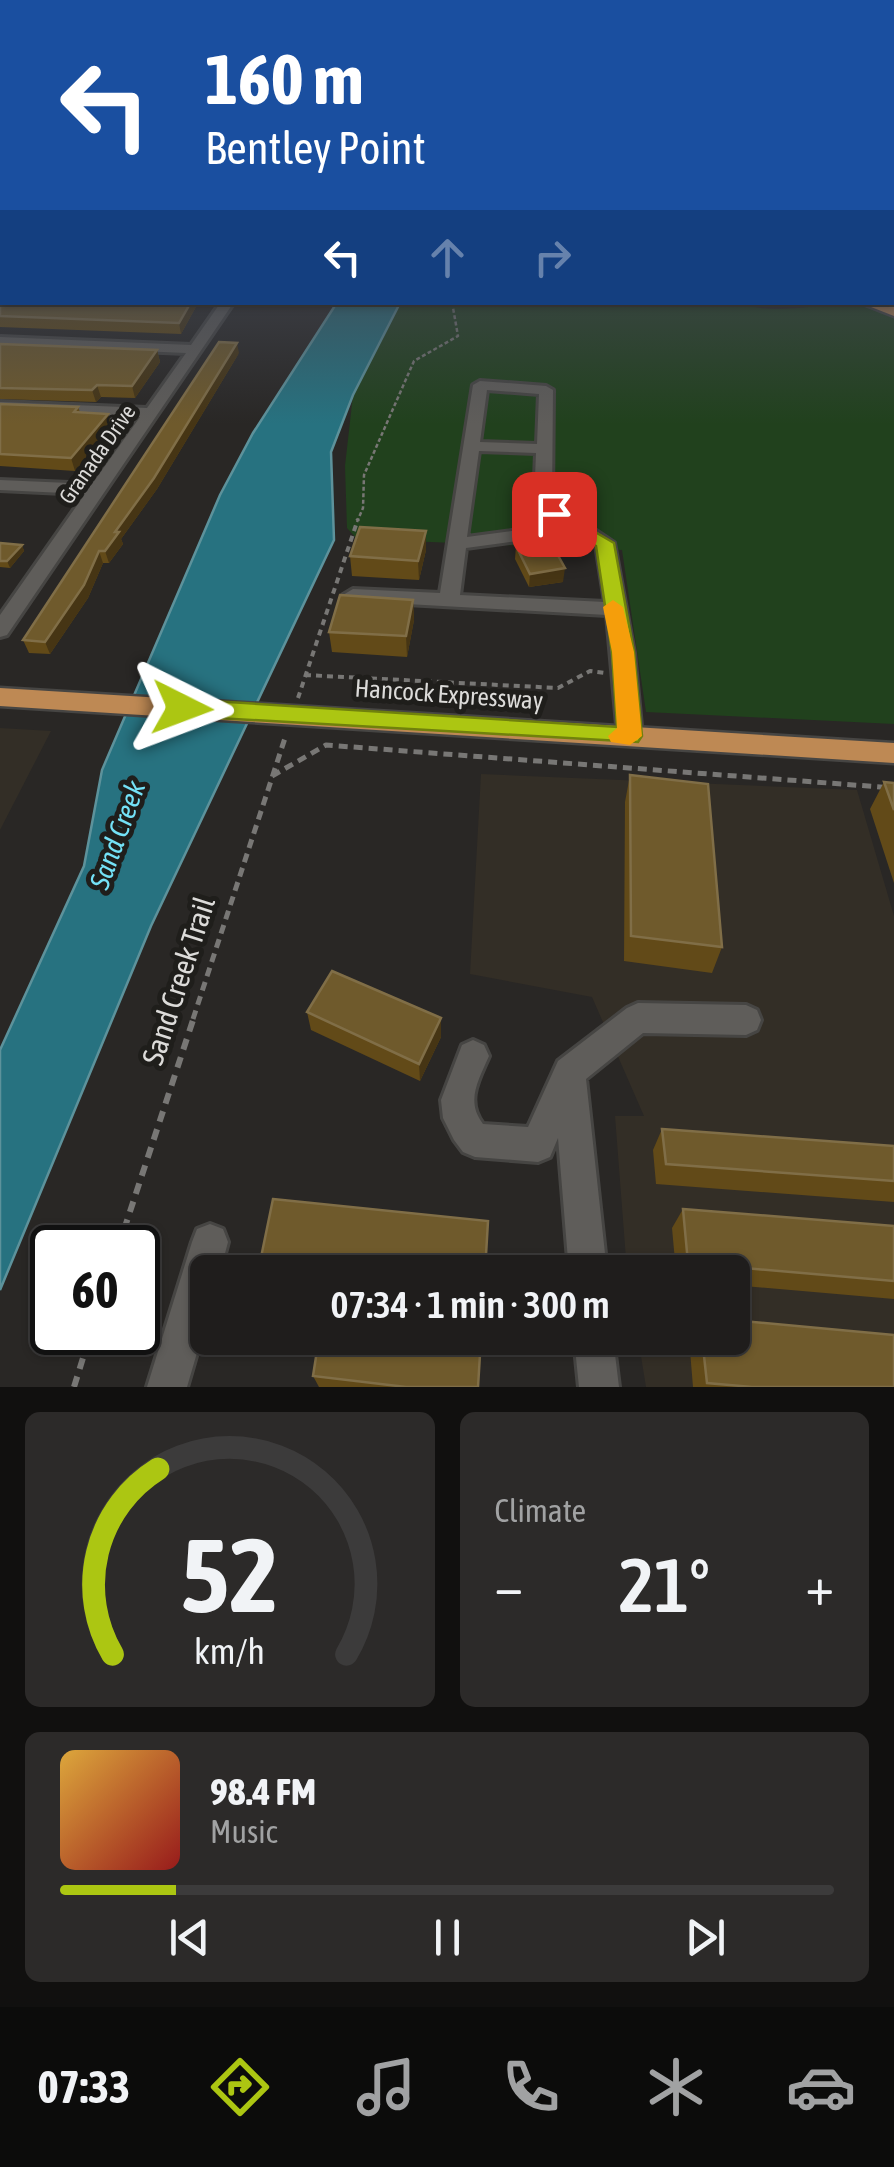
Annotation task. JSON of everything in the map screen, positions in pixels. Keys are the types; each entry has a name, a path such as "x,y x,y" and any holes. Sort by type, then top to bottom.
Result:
{"main road":[{"name":"Hancock Expressway","path":"0,697 894,754"}],"street":[{"name":"Granada Drive","path":"0,630 226,305"},
{"path":"0,341 196,349"},
{"path":"449,600 480,385 546,390 543,503 576,528 594,533 605,543 630,736"},
{"path":"0,406 153,413"},
{"path":"470,446 546,449"},
{"path":"0,485 100,490"},
{"path":"457,544 576,528"},
{"path":"0,589 28,591"},
{"path":"353,595 613,609"},
{"path":"473,1056 455,1101 459,1122 475,1140 538,1145 568,1072 638,1018 746,1020"},
{"path":"568,1072 586,1255"},
{"path":"167,1387 210,1242"},
{"path":"596,1355 599,1387"}],"path":[{"name":"Sand Creek Trail","path":"126,1225 345,548 362,508 364,475 377,439 397,406 408,371 426,353 458,336 453,305"},
{"path":"305,675 558,688 590,672 625,675"},
{"path":"272,776 326,745 894,788"},
{"path":"74,1387 84,1355"}],"shaded area":[{"path":"0,728 51,731 0,830"},
{"path":"481,774 857,790 894,916 894,1387 646,1387 641,1355 750,1355 750,1255 626,1255 615,1116 644,1116 592,997 470,974"}],"green space":[{"path":"399,305 747,305 775,309 864,305 894,312 894,724 646,712 622,550 357,539 347,528 345,466 353,395"}],"water":[{"name":"Sand Creek","path":"335,305 399,305 353,395 331,452 334,540 151,926 0,1290 0,1050 84,866 102,770 220,495 253,433"}],"building":[{"path":"0,305 189,305 179,323 0,316"},
{"path":"219,342 237,343 154,478 115,532 119,532 105,551 99,551 84,585 45,642 23,640"},
{"path":"0,344 157,350 132,386 97,385 92,390 0,388"},
{"path":"0,404 78,407 74,412 108,414 71,458 0,454"},
{"path":"360,527 426,531 418,561 350,556"},
{"path":"550,541 565,568 530,574 516,546"},
{"path":"0,543 22,545 7,561 0,561"},
{"path":"340,595 413,600 406,636 329,632"},
{"path":"630,775 708,784 722,947 631,936"},
{"path":"884,782 894,783 894,810"},
{"path":"332,971 441,1018 419,1064 307,1012"},
{"path":"662,1129 894,1146 894,1181 666,1164"},
{"path":"273,1199 488,1221 486,1255 261,1255"},
{"path":"683,1209 894,1226 894,1281 750,1268 750,1255 687,1255"},
{"path":"750,1322 894,1335 894,1387 752,1387 707,1383 704,1355 750,1355"},
{"path":"316,1355 480,1355 478,1387 406,1387 313,1376"}],"slow traffic":[{"path":"613,607 623,652 630,736 620,736"}],"route":[{"path":"182,708 630,736 623,652 605,543 594,533 576,528 554,514"}]}
